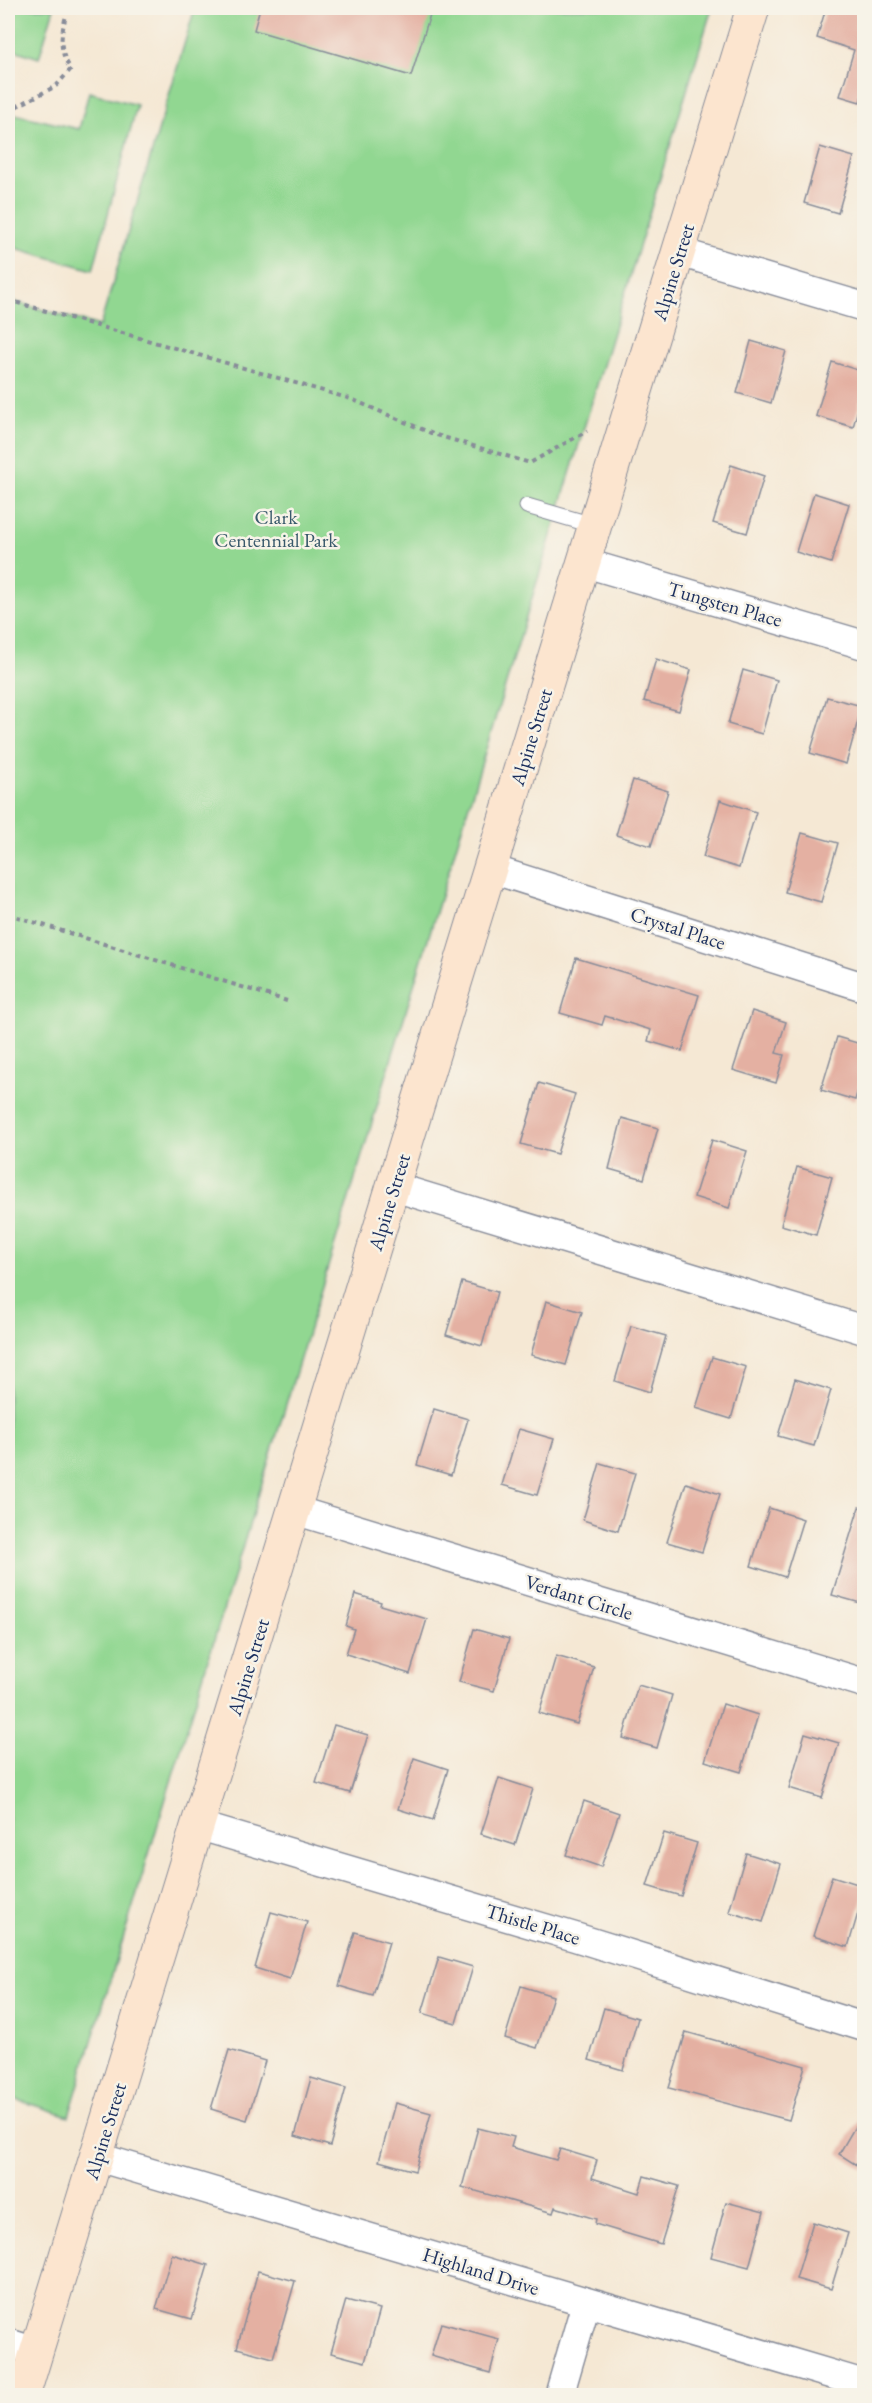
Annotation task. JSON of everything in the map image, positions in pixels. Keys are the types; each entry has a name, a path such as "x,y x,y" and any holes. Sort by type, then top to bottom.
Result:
{"street":[{"name":"Alpine Street","path":"23,2396 22,2348 97,2157 200,1826 294,1510 753,8"},
{"path":"679,252 864,307"},
{"name":"Tungsten Place","path":"585,563 864,645"},
{"name":"Crystal Place","path":"491,869 864,987"},
{"path":"394,1187 864,1330"},
{"name":"Verdant Circle","path":"294,1510 864,1683"},
{"name":"Thistle Place","path":"200,1826 575,1937 864,2027"},
{"name":"Highland Drive","path":"97,2157 864,2384"},
{"path":"559,2396 585,2303"}],"lane":[{"path":"526,506 596,526"}],"path":[{"path":"8,111 56,86 71,69 64,60 60,43 68,8"},
{"path":"8,300 351,399 434,434 530,463 587,431"},
{"path":"8,914 287,1001"}],"green space":[{"path":"8,8 54,8 39,58 8,48"},
{"name":"Clark Centennial Park","path":"195,8 712,8 69,2116 8,2097 8,300 100,326"},
{"path":"89,92 137,105 93,270 8,246 8,115 15,114 79,129"}],"building":[{"path":"260,8 432,8 411,76 254,30"},
{"path":"826,8 845,8 864,14 864,89 860,102 840,96 854,50 817,38"},
{"path":"820,147 854,157 838,213 804,203"},
{"path":"751,341 786,351 771,403 737,393"},
{"path":"832,362 864,372 864,388 853,427 816,416"},
{"path":"731,465 764,476 747,533 713,523"},
{"path":"814,493 849,504 831,563 796,552"},
{"path":"656,659 691,670 679,711 644,701"},
{"path":"743,670 777,680 762,734 728,724"},
{"path":"827,697 862,706 846,764 810,753"},
{"path":"633,780 668,791 651,846 616,835"},
{"path":"720,800 756,812 739,868 703,857"},
{"path":"802,833 838,843 821,902 785,892"},
{"path":"576,958 699,995 682,1051 648,1041 651,1030 605,1016 602,1025 560,1013"},
{"path":"752,1011 786,1022 776,1053 784,1055 776,1083 733,1070"},
{"path":"837,1037 864,1045 864,1069 855,1100 821,1090"},
{"path":"539,1083 575,1094 557,1154 521,1144"},
{"path":"622,1118 658,1128 644,1179 609,1169"},
{"path":"712,1140 747,1151 729,1208 694,1197"},
{"path":"797,1167 832,1177 816,1235 781,1225"},
{"path":"462,1282 497,1292 482,1346 446,1335"},
{"path":"546,1301 582,1312 566,1365 531,1355"},
{"path":"631,1326 666,1336 650,1392 615,1381"},
{"path":"712,1357 746,1367 731,1419 696,1408"},
{"path":"795,1379 831,1390 814,1446 778,1436"},
{"path":"434,1409 468,1419 451,1475 417,1465"},
{"path":"519,1429 554,1439 537,1495 502,1485"},
{"path":"600,1463 635,1473 618,1531 583,1520"},
{"path":"686,1483 720,1494 702,1552 667,1542"},
{"path":"859,1507 864,1508 864,1604 832,1595"},
{"path":"769,1508 803,1519 785,1577 751,1566"},
{"path":"355,1594 381,1602 380,1605 427,1619 410,1674 346,1654 354,1629 346,1626"},
{"path":"474,1629 509,1639 494,1691 459,1682"},
{"path":"556,1656 594,1667 577,1724 539,1713"},
{"path":"638,1685 672,1695 657,1748 623,1738"},
{"path":"723,1704 758,1715 741,1772 705,1761"},
{"path":"334,1725 368,1735 350,1793 316,1783"},
{"path":"805,1733 839,1743 822,1798 789,1788"},
{"path":"414,1758 448,1769 433,1820 398,1809"},
{"path":"499,1778 533,1789 515,1845 481,1834"},
{"path":"584,1801 619,1813 601,1867 566,1855"},
{"path":"664,1833 697,1843 681,1896 647,1886"},
{"path":"746,1853 781,1864 763,1922 729,1912"},
{"path":"832,1876 864,1886 848,1947 813,1936"},
{"path":"271,1912 307,1922 290,1979 255,1968"},
{"path":"355,1932 389,1942 373,1996 339,1986"},
{"path":"439,1957 473,1967 456,2023 422,2013"},
{"path":"521,1986 553,1996 537,2048 505,2038"},
{"path":"604,2008 638,2018 623,2070 589,2060"},
{"path":"686,2032 805,2066 789,2120 669,2088"},
{"path":"229,2050 265,2061 247,2120 211,2109"},
{"path":"311,2078 346,2088 330,2146 295,2136"},
{"path":"395,2103 431,2113 415,2171 379,2161"},
{"path":"864,2111 864,2170 839,2154"},
{"path":"478,2128 514,2137 511,2147 556,2160 560,2149 597,2160 592,2178 639,2193 644,2176 679,2186 661,2244 595,2224 596,2219 555,2207 553,2213 462,2187"},
{"path":"726,2202 764,2212 749,2267 711,2257"},
{"path":"813,2222 848,2233 831,2289 796,2279"},
{"path":"172,2254 208,2265 192,2319 156,2309"},
{"path":"258,2271 295,2281 273,2358 237,2348"},
{"path":"346,2300 380,2309 365,2362 331,2353"},
{"path":"441,2323 499,2339 490,2373 431,2356"}]}
